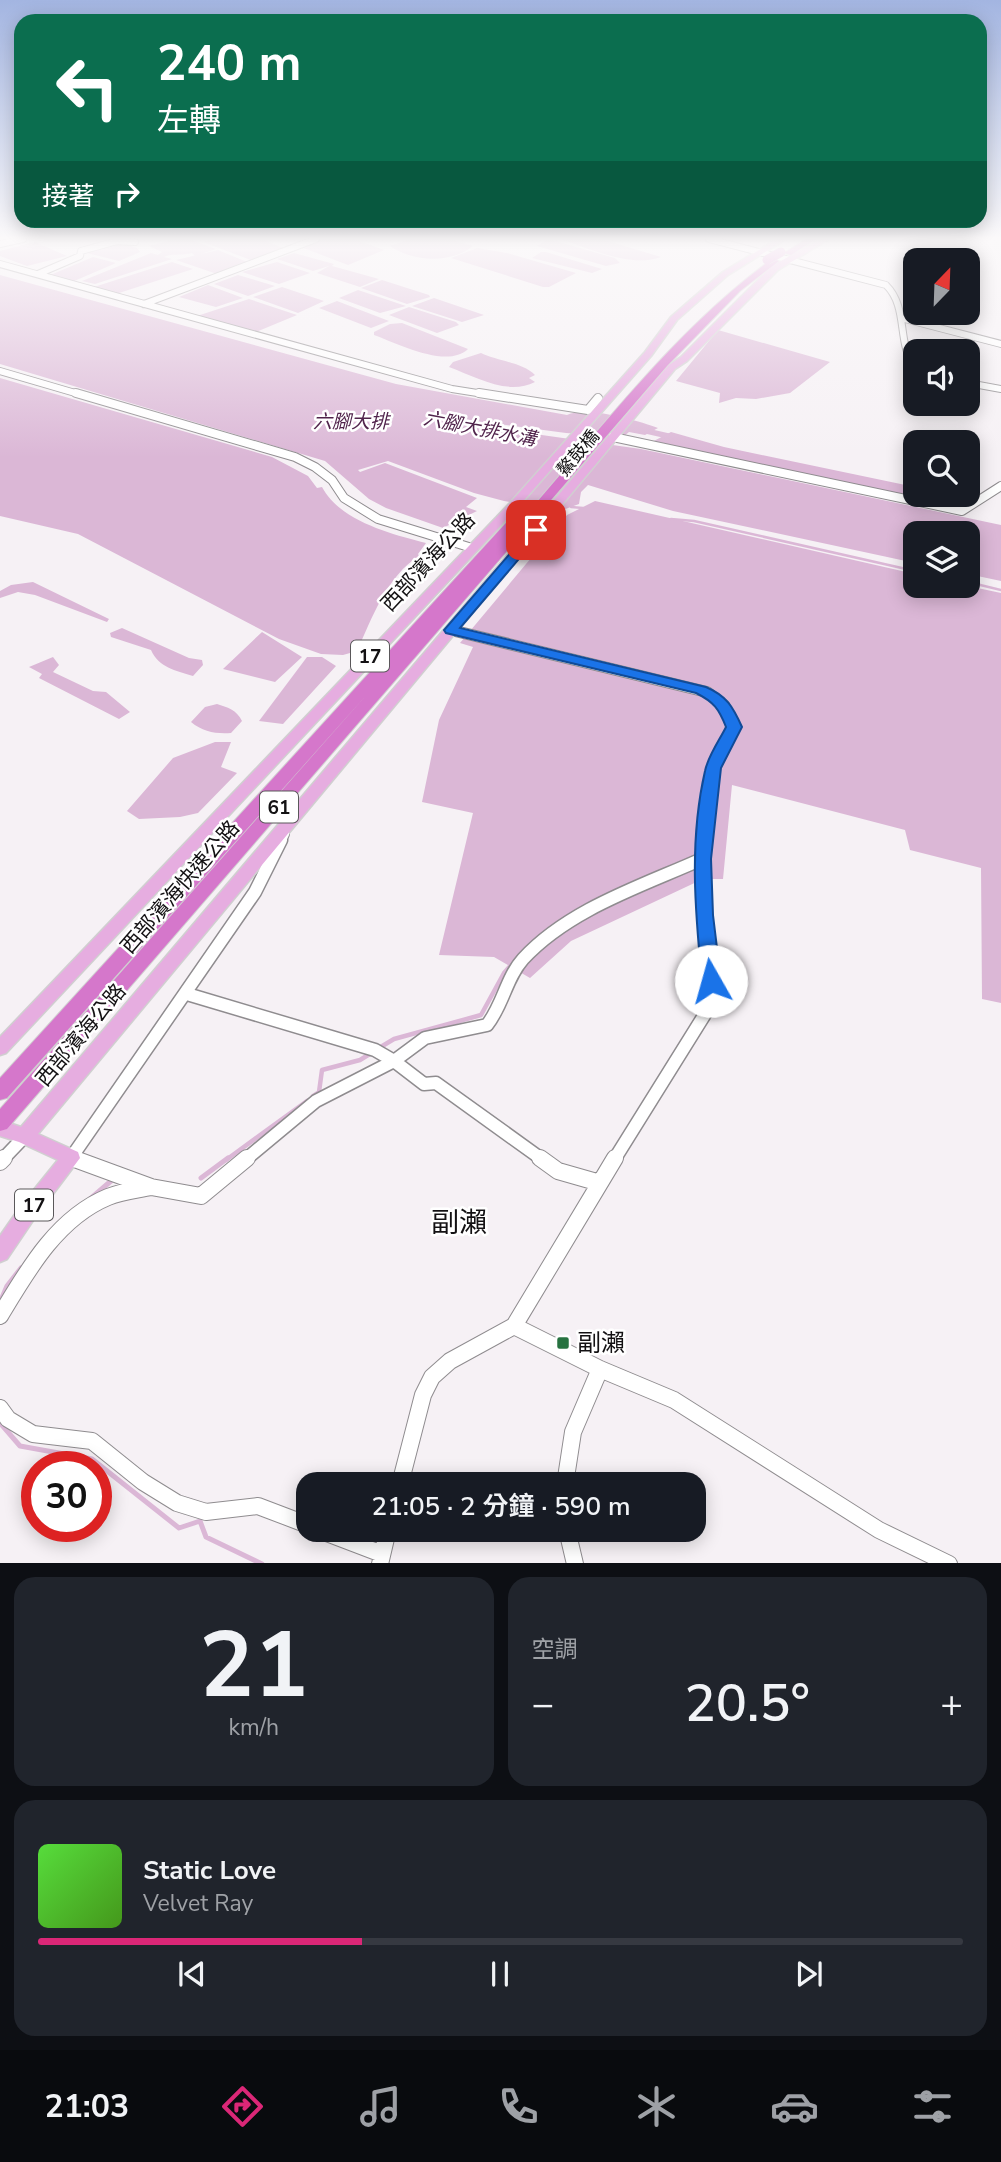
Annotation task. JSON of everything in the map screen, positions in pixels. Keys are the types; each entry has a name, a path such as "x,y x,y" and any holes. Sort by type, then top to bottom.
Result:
{"highway":[{"name":"61","path":"616,414 715,312"},
{"name":"鰲鼓橋","path":"533,508 616,414"},
{"name":"西部濱海快速公路","path":"0,1092 533,508"},
{"name":"西部濱海快速公路","path":"0,1126 533,508"}],"main road":[{"name":"17","path":"616,414 660,334 684,312"},
{"name":"17","path":"616,414 684,359 731,312"},
{"name":"鰲鼓橋","path":"533,508 613,438 616,414"},
{"name":"鰲鼓橋","path":"533,508 616,414"},
{"name":"西部濱海公路","path":"0,1048 472,548 533,508"},
{"name":"西部濱海公路","path":"25,1136 451,630 533,508"},
{"path":"0,1126 71,1158"},
{"name":"17","path":"0,1253 27,1213 71,1158"}],"street":[{"path":"173,312 467,392 588,410 598,398"},
{"path":"901,312 904,339"},
{"path":"901,318 1001,344"},
{"path":"0,371 295,457 315,467 332,480 344,498 378,519 472,548"},
{"path":"980,385 1001,389"},
{"path":"613,438 962,511 1001,486"},
{"path":"403,1472 424,1395 432,1377 450,1361 514,1326 710,1006 711,981 704,915 702,859 713,768 734,727 721,701 701,690 451,630"},
{"path":"287,827 255,892 187,994 71,1158 151,1187 201,1196 316,1101 394,1061 425,1038 487,1025 500,1007 516,967 532,949 558,929 702,859"},
{"path":"187,994 375,1050 424,1084 436,1083 558,1171 600,1183"},
{"path":"0,1162 25,1136"},
{"path":"0,1316 28,1269 66,1225 87,1208 110,1196 151,1187"},
{"path":"514,1326 600,1369 674,1400 879,1530 945,1563"},
{"path":"567,1472 573,1432 600,1369"},
{"path":"0,1408 8,1419 33,1434 92,1441 143,1482 177,1503 205,1512 258,1506 296,1520"},
{"path":"345,1542 381,1559"},
{"path":"570,1542 575,1563"}],"water":[{"name":"六腳大排","path":"0,312 134,312 396,384 567,415 587,412 637,421 658,428 645,435 629,432 623,437 566,433 460,419 448,413 442,421 641,449 903,504 903,507 916,507 1001,525 1001,581 980,577 980,521 903,521 903,560 673,511 588,485 581,492 579,504 560,511 474,493 388,461 358,470 360,472 385,463 477,498 466,507 477,511 443,528 386,508 369,499 325,461 0,364"},
{"path":"209,312 288,312 297,315 256,332 197,316"},
{"path":"329,312 365,312 389,321 371,328"},
{"path":"397,312 424,312 459,325 437,333 389,315"},
{"path":"431,312 475,312 484,315 462,322"},
{"path":"402,323 468,349 459,355 436,356 374,335 374,332 390,324"},
{"path":"718,330 830,362 790,393 756,399 736,398 719,403 720,393 676,381"},
{"path":"481,353 523,367 535,375 529,378 535,382 525,386 503,386 449,367 453,362"},
{"path":"0,378 272,457 308,476 317,488 322,487 330,499 354,517 382,530 426,543 419,556 408,564 389,586 357,651 343,655 321,654 279,639 78,534 0,516"},
{"path":"671,432 724,447 903,484 903,496 650,443"},
{"path":"595,501 903,571 903,598 980,598 980,589 1001,593 1001,1003 982,999 981,868 910,850 905,830 732,785 723,879 703,879 571,941 530,978 494,957 439,955 473,813 422,802 439,720 473,647 460,643 567,515"},
{"path":"33,582 109,619 107,622 35,595 18,592 0,598 0,591 11,585"},
{"path":"122,628 189,658 202,660 203,665 193,676 168,668 158,661 151,650 111,637 110,633"},
{"path":"262,632 302,657 275,682 223,669"},
{"path":"53,657 59,665 53,672 93,691 106,692 130,712 119,719 39,678 42,674 29,667"},
{"path":"307,657 322,657 336,666 283,724 259,721"},
{"path":"217,704 235,712 242,721 231,733 210,732 191,722 205,707"},
{"path":"215,742 231,742 221,767 237,773 198,813 180,817 139,819 127,811 173,758"}],"waterway":[{"path":"650,432 682,439"},
{"path":"571,507 583,508"},
{"path":"671,519 694,521 903,568"},
{"path":"980,585 1001,590"},
{"path":"379,1048 394,1039 481,1015 504,973 512,964"},
{"path":"313,1096 319,1092 322,1070 360,1060 373,1052"},
{"path":"226,1160 307,1101"},
{"path":"201,1178 228,1158"},
{"path":"90,1199 111,1181"},
{"path":"1,1300 7,1286 21,1268"},
{"path":"0,1423 20,1446 92,1459 179,1528 200,1521 206,1537 260,1563"}],"place":[{"name":"副瀨","path":"563,1343"}],"district":[{"name":"副瀨","path":"459,1222"}],"route":[{"path":"536,530 451,630 701,690 712,694 724,705 734,727 713,768 702,859 704,915 711,981"}],"water label":[{"name":"六腳大排水溝","path":"480,428"}]}
